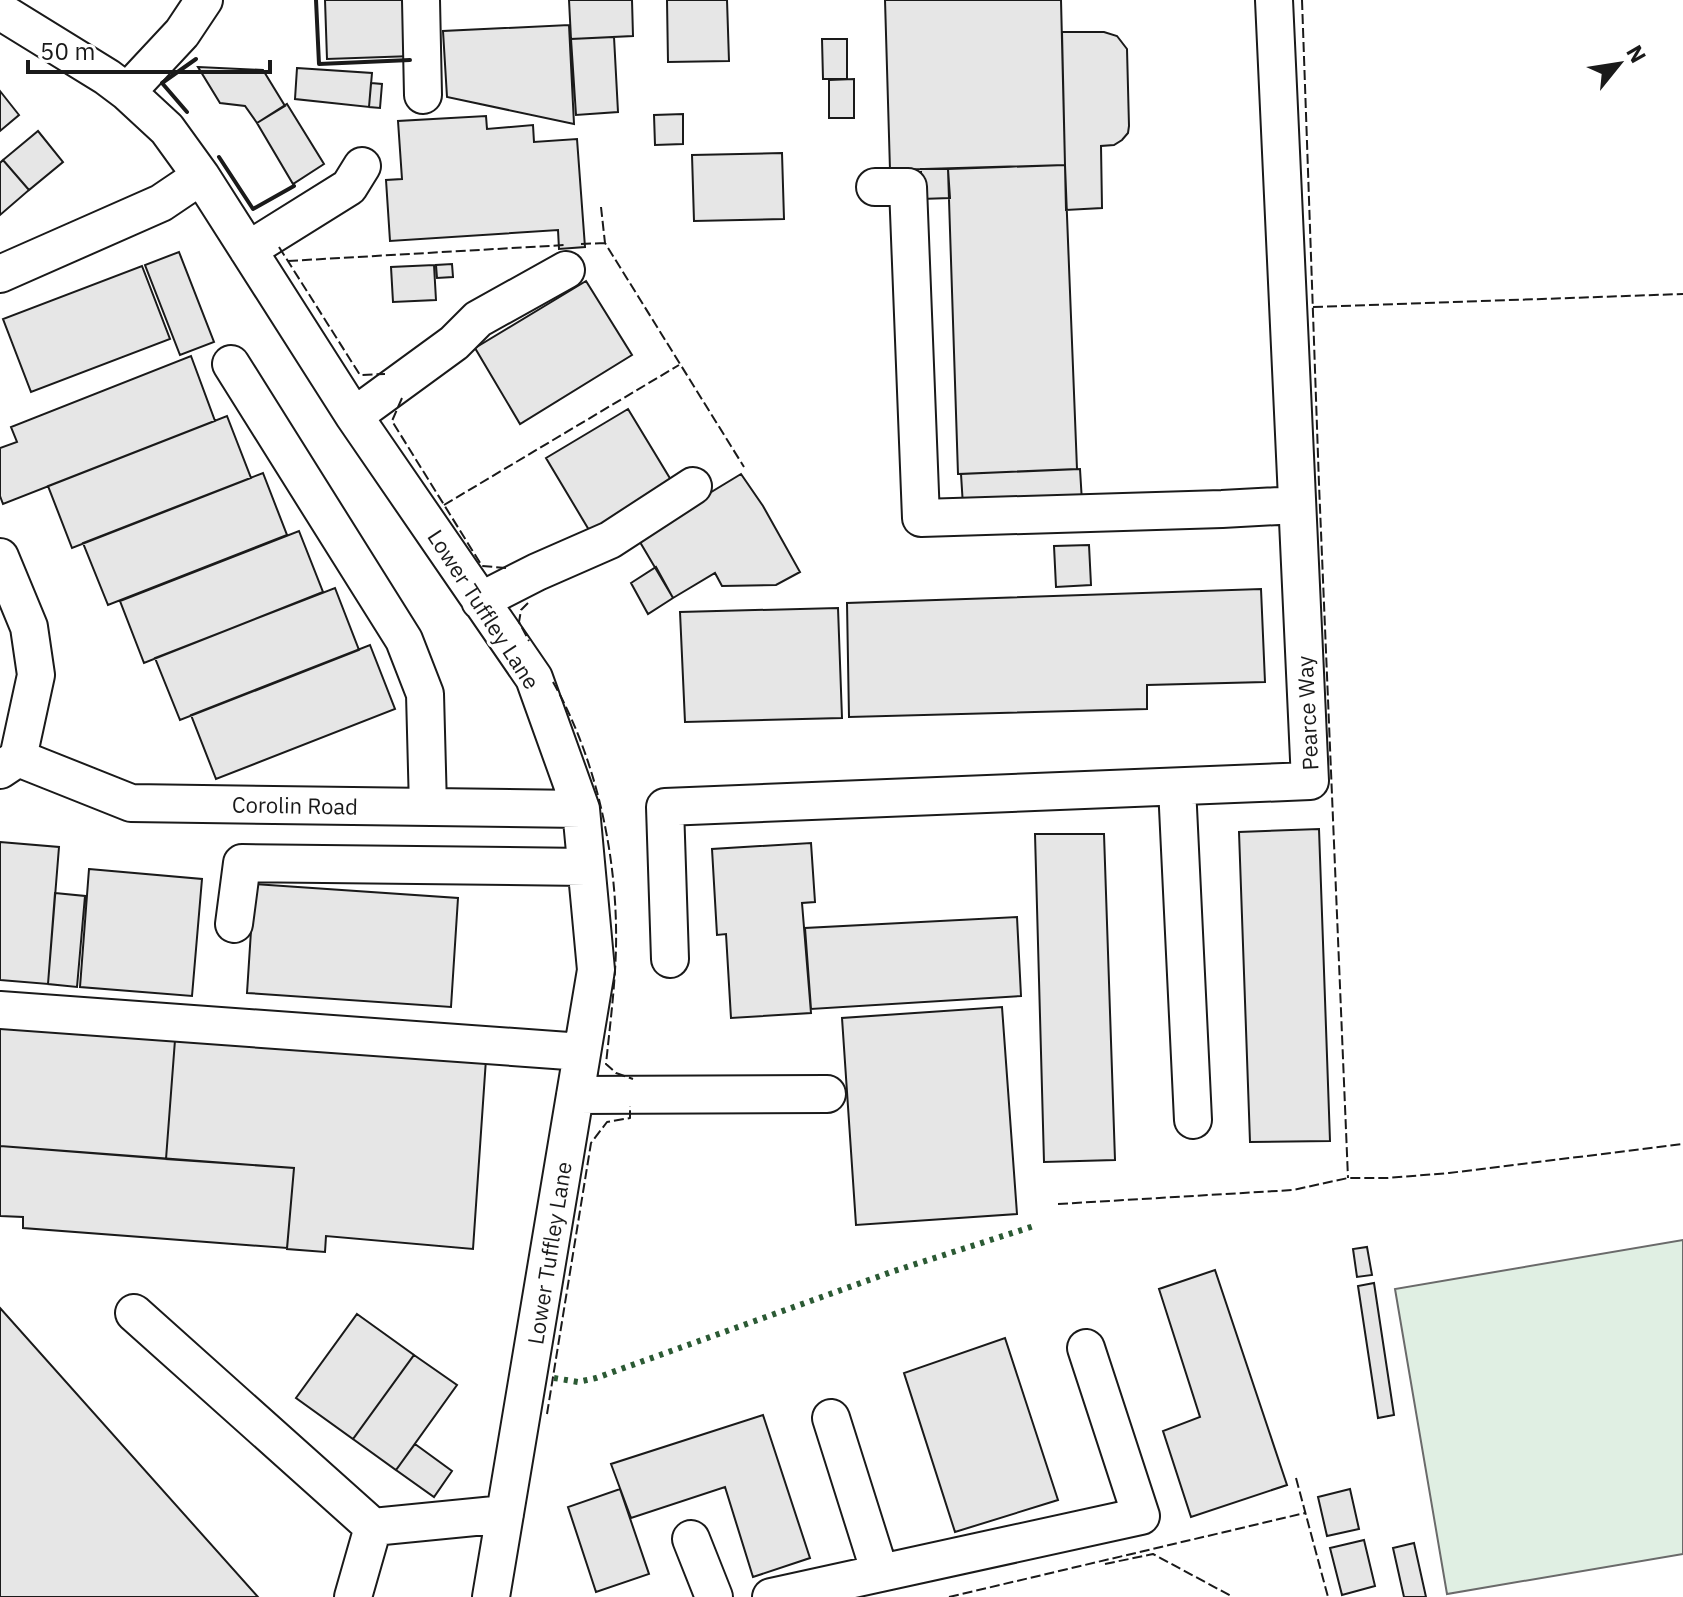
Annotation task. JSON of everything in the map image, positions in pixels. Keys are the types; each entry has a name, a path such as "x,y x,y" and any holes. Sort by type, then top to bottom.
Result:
{"street":[{"path":"127,92 182,33 204,0"},
{"path":"421,0 423,95"},
{"name":"Pearce Way","path":"670,959 665,807 1310,781 1274,0"},
{"name":"Lower Tuffley Lane","path":"0,11 107,77 167,129 201,176 354,416 534,678 581,809 596,970 491,1597"},
{"path":"248,250 349,187 362,166"},
{"path":"0,274 161,203 201,176"},
{"path":"875,187 908,187 921,518 1297,505"},
{"path":"354,416 454,343 478,319 566,270"},
{"path":"231,364 404,640 425,694 428,807"},
{"path":"480,601 610,540 693,486"},
{"name":"Corolin Road","path":"0,557 29,627 36,675 6,755 131,803 581,809"},
{"path":"1177,787 1193,1120"},
{"path":"234,924 242,863 586,867"},
{"path":"0,1010 582,1052"},
{"path":"575,1095 827,1094"},
{"path":"134,1313 373,1527 505,1514"},
{"path":"771,1597 1141,1516 1086,1348"},
{"path":"831,1418 880,1573"},
{"path":"353,1597 373,1527"},
{"path":"691,1539 714,1597"}],"green space":[{"path":"1683,1240 1683,1554 1447,1594 1395,1289"}],"building":[{"path":"325,0 410,0 413,56 327,59"},
{"path":"569,0 632,0 633,36 571,39"},
{"path":"667,0 727,0 729,61 668,62"},
{"path":"885,0 1061,0 1065,165 890,170"},
{"path":"569,25 574,124 447,97 443,31"},
{"path":"1062,32 1104,32 1117,36 1127,49 1128,133 1114,145 1101,146 1102,208 1066,210"},
{"path":"614,37 618,112 576,115 571,39"},
{"path":"822,39 847,39 847,79 823,79"},
{"path":"198,67 263,70 285,106 257,123 245,106 220,103"},
{"path":"297,68 372,73 369,107 295,99"},
{"path":"854,79 854,118 829,118 829,80"},
{"path":"371,83 382,84 380,108 369,107"},
{"path":"0,91 19,115 0,131"},
{"path":"287,104 324,164 293,184 257,123"},
{"path":"683,114 683,144 655,145 654,115"},
{"path":"486,116 487,129 533,125 534,142 577,139 585,247 559,249 558,230 390,241 386,180 402,179 398,121"},
{"path":"38,131 63,162 29,190 3,160"},
{"path":"782,153 784,219 694,221 692,155"},
{"path":"3,160 29,190 0,215 0,163"},
{"path":"1065,165 1077,469 958,474 948,169"},
{"path":"921,169 948,169 950,198 921,199"},
{"path":"179,252 214,342 180,355 145,265"},
{"path":"452,264 453,277 437,278 436,265"},
{"path":"434,265 436,300 393,302 391,267"},
{"path":"142,266 170,339 31,392 3,319"},
{"path":"586,281 632,355 520,424 475,348"},
{"path":"191,356 215,421 3,504 0,496 0,448 17,442 11,427"},
{"path":"628,409 674,485 592,535 546,458"},
{"path":"227,416 251,478 72,548 48,486"},
{"path":"1080,469 1082,502 963,506 961,474"},
{"path":"263,473 287,535 108,605 83,543"},
{"path":"741,474 800,572 776,585 722,586 715,573 673,598 637,537"},
{"path":"299,531 323,592 144,663 120,601"},
{"path":"1089,545 1091,585 1056,587 1054,546"},
{"path":"656,567 673,598 648,614 631,583"},
{"path":"335,588 359,650 180,720 155,658"},
{"path":"1261,589 1265,682 1147,685 1147,709 849,717 847,603"},
{"path":"838,608 842,718 685,722 680,612"},
{"path":"370,645 395,709 216,779 191,715"},
{"path":"1319,829 1330,1141 1250,1142 1239,832"},
{"path":"1035,834 1104,834 1115,1160 1044,1162"},
{"path":"0,842 59,847 48,984 0,980"},
{"path":"811,843 815,902 802,903 811,1013 731,1018 726,934 717,935 712,849"},
{"path":"89,869 202,879 192,996 80,987"},
{"path":"254,884 458,898 451,1007 247,993"},
{"path":"55,893 85,896 77,987 48,984"},
{"path":"1017,917 1021,996 811,1009 805,928"},
{"path":"1002,1007 1017,1214 856,1225 842,1018"},
{"path":"0,1026 175,1040 166,1159 0,1146"},
{"path":"175,1040 486,1059 473,1249 326,1236 325,1252 287,1249 294,1168 166,1159"},
{"path":"0,1146 294,1168 287,1248 23,1228 23,1217 0,1216"},
{"path":"1367,1247 1372,1275 1357,1277 1353,1249"},
{"path":"1215,1270 1287,1485 1191,1517 1163,1431 1200,1417 1159,1289"},
{"path":"1374,1283 1394,1415 1378,1418 1358,1286"},
{"path":"0,1308 258,1597 0,1597"},
{"path":"357,1314 414,1355 353,1439 296,1398"},
{"path":"1005,1338 1058,1500 955,1532 904,1373"},
{"path":"414,1355 457,1385 396,1470 353,1439"},
{"path":"763,1415 810,1558 753,1577 725,1487 631,1518 611,1464"},
{"path":"415,1444 452,1471 434,1497 396,1470"},
{"path":"620,1489 649,1574 596,1592 568,1507"},
{"path":"1350,1489 1359,1529 1327,1536 1318,1497"},
{"path":"1364,1540 1375,1586 1342,1595 1330,1548"},
{"path":"1414,1543 1426,1597 1404,1597 1393,1548"}],"hedge":[{"path":"554,1378 578,1382 596,1378 894,1271 1034,1226"}],"fence":[{"path":"1302,0 1348,1178"},
{"path":"601,207 605,243 744,467"},
{"path":"581,244 605,243"},
{"path":"288,261 565,245"},
{"path":"279,247 360,375 385,374"},
{"path":"1313,307 1683,294"},
{"path":"444,505 679,365"},
{"path":"402,398 392,421 482,566 506,568"},
{"path":"528,603 521,610 519,622 529,641"},
{"path":"553,682 582,744 609,845 616,948 606,1064 616,1073 633,1079"},
{"path":"547,1414 591,1143 607,1122 630,1118 630,1106"},
{"path":"1058,1204 1293,1190 1348,1178 1449,1173 1683,1144"},
{"path":"1296,1478 1328,1597"},
{"path":"949,1597 1305,1513"},
{"path":"1105,1564 1153,1554 1233,1597"}],"wall":[{"path":"316,0 319,64 410,60"},
{"path":"187,112 162,83 196,59"},
{"path":"219,157 253,209 294,186"}]}
